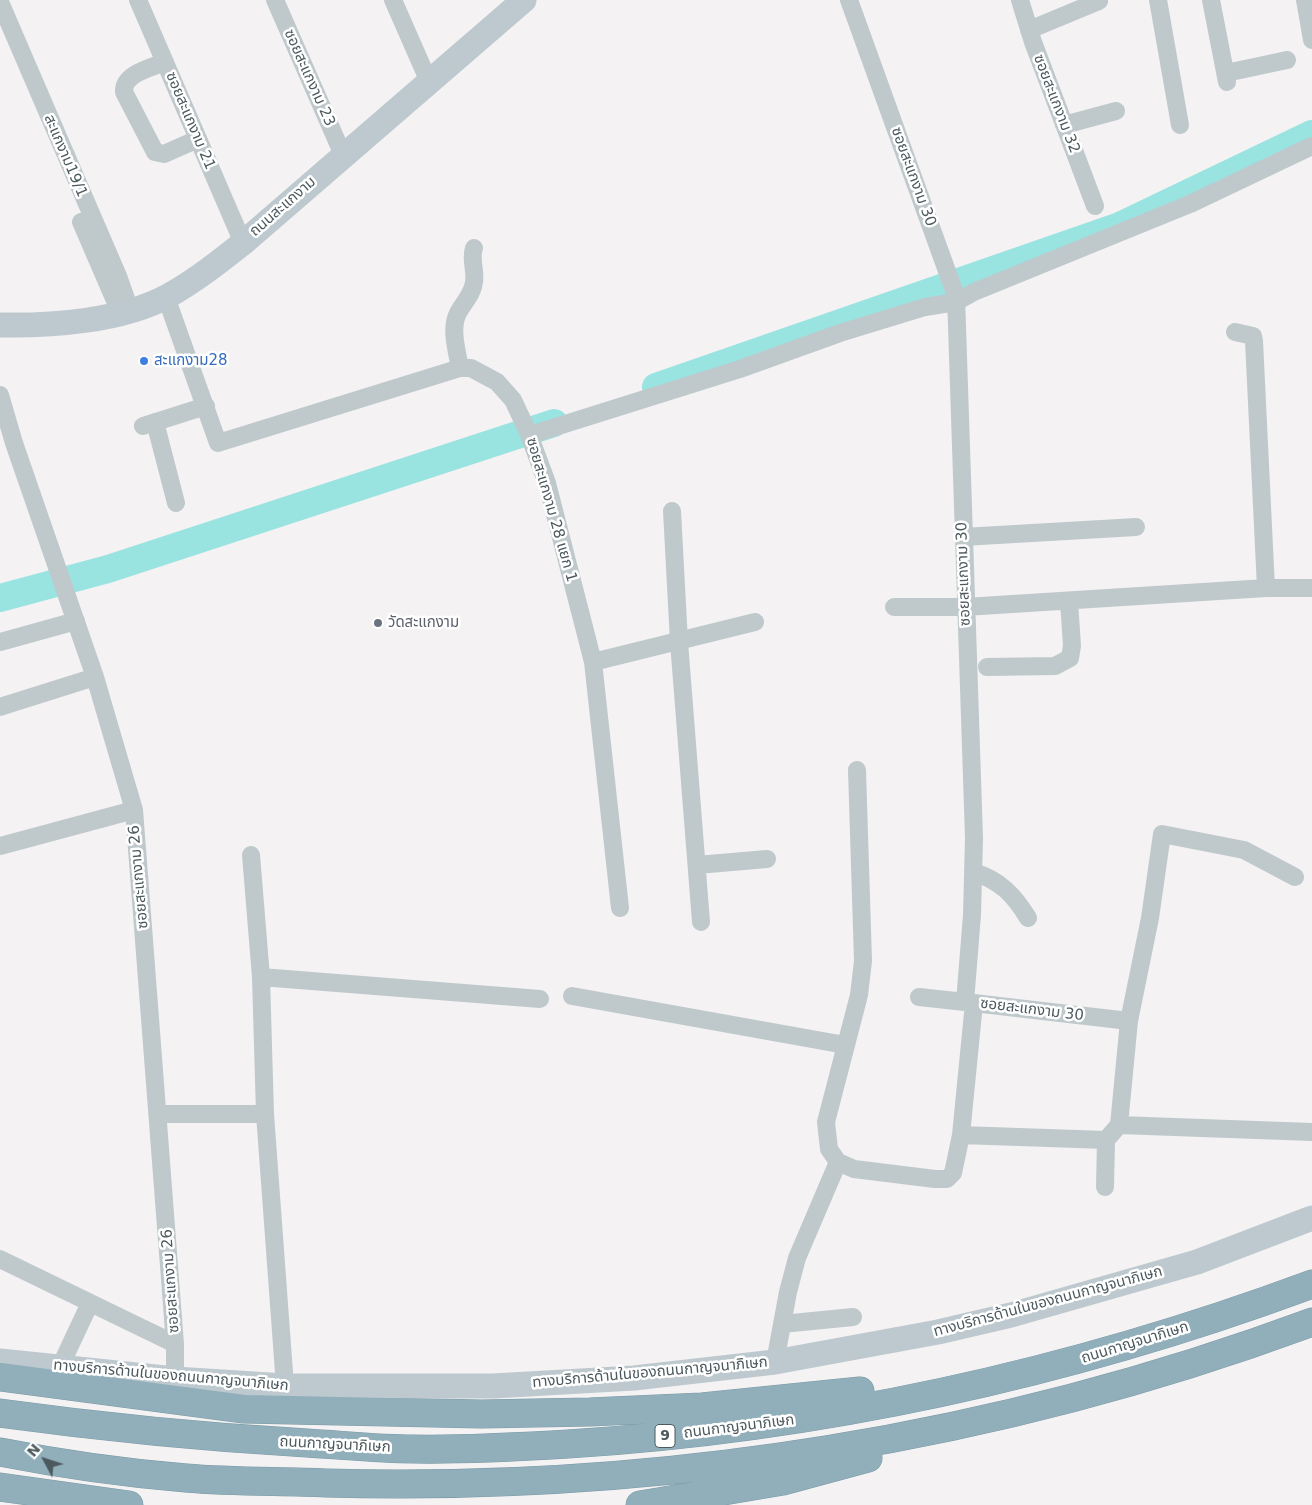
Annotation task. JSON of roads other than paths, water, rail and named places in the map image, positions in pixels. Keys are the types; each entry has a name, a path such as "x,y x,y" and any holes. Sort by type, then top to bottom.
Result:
{"highway":[{"name":"ถนนกาญจนาภิเษก","path":"0,1413 188,1436 413,1449 539,1445 664,1436 830,1414 935,1395 1083,1359 1179,1330 1312,1284"},
{"path":"640,1505 712,1494 809,1475 1018,1412 1185,1366 1312,1322"},
{"path":"0,1377 244,1409 541,1414 654,1410 769,1401 898,1386 1083,1359"},
{"path":"0,1452 186,1478 410,1485 492,1483 601,1478 734,1464 877,1442 1018,1412"},
{"path":"0,1487 128,1505"}],"main road":[{"name":"ถนนสะแกงาม","path":"0,325 37,326 82,321 125,312 166,297 196,279 243,243 524,0"},
{"name":"ทางบริการด้านในของถนนกาญจนาภิเษก","path":"0,1361 175,1379 285,1386 493,1386 634,1378 775,1362 938,1332 1011,1315 1197,1262 1312,1218"}],"street":[{"name":"ซอยสะแกงาม 21","path":"138,0 243,243"},
{"name":"ซอยสะแกงาม 23","path":"274,0 343,155"},
{"path":"393,0 429,82"},
{"name":"ซอยสะแกงาม 30","path":"849,0 945,263 956,299 973,872 970,1002 1129,1021"},
{"name":"ซอยสะแกงาม 32","path":"1020,0 1029,30 1095,206"},
{"path":"1158,0 1180,125"},
{"path":"1211,0 1226,77 1287,60"},
{"path":"1305,0 1312,40"},
{"path":"1029,30 1099,1"},
{"name":"สะแกงาม19/1","path":"0,2 118,276 125,312"},
{"path":"0,33 125,312"},
{"path":"165,62 127,79 123,85 124,92 155,152 164,154 198,139"},
{"path":"1064,125 1116,111"},
{"path":"529,433 740,369 840,333 956,299 1190,204 1312,146"},
{"path":"166,297 218,443 460,368 455,331 457,314 468,298 474,283 471,258 474,248"},
{"path":"1235,332 1245,332 1253,336 1254,341 1266,588"},
{"name":"ซอยสะแกงาม 28 แยก 1","path":"460,368 471,368 497,382 505,389 519,410 547,484 593,662 620,908"},
{"name":"ซอยสะแกงาม 26","path":"0,395 53,559 95,677 134,810 159,1114 175,1344 175,1379"},
{"path":"176,503 149,424 206,406"},
{"path":"672,511 679,642 702,922"},
{"path":"963,537 1136,528"},
{"path":"894,607 964,607 1266,588 1312,588"},
{"path":"988,667 1056,666 1070,658 1072,646 1069,600"},
{"path":"0,642 76,621"},
{"path":"593,662 755,622"},
{"path":"0,708 95,677"},
{"path":"857,770 863,960 859,995 826,1122 829,1149 838,1162 854,1169 947,1179 953,1173 961,1135 970,1002 919,997"},
{"path":"0,846 134,810"},
{"path":"1105,1186 1106,1140 1119,1125 1129,1021 1150,918 1162,834 1244,850 1295,876"},
{"path":"250,855 261,978 265,1114 285,1386"},
{"path":"697,865 767,859"},
{"path":"973,872 991,878 1005,888 1016,898 1028,918"},
{"path":"261,978 540,999"},
{"path":"572,996 845,1045"},
{"path":"159,1114 265,1114"},
{"path":"1119,1125 1312,1132"},
{"path":"961,1135 1106,1140"},
{"path":"775,1362 797,1258 838,1162"},
{"path":"0,1259 175,1344"},
{"path":"60,1367 90,1303"},
{"path":"782,1324 854,1317"}],"waterway":[{"path":"656,387 1120,226 1312,134"},
{"path":"0,598 108,569 554,423"}],"place":[{"name":"สะแกงาม28","path":"144,361"},
{"name":"วัดสะแกงาม","path":"378,623"}]}
